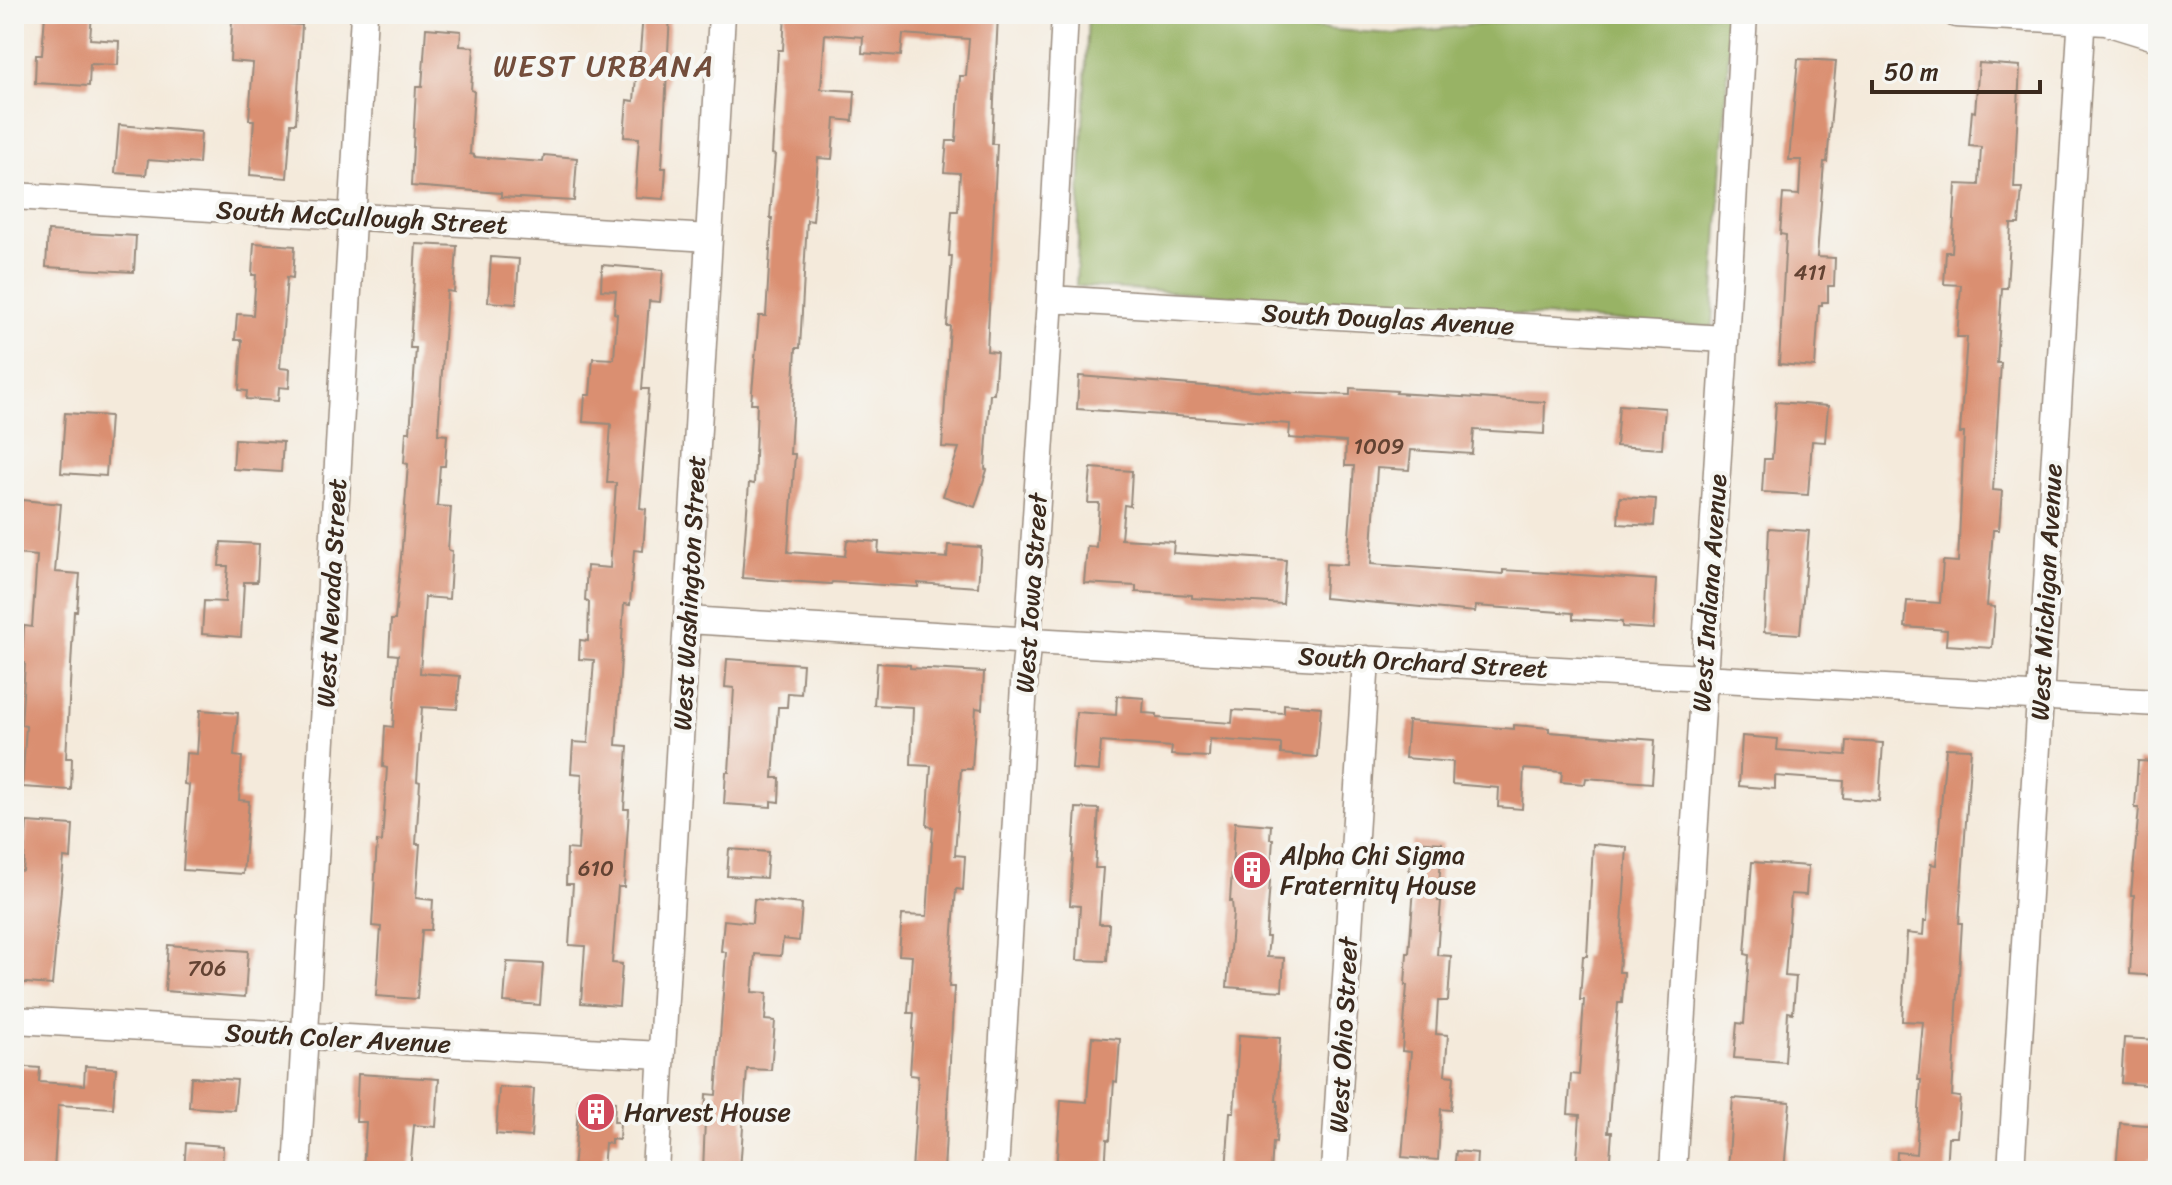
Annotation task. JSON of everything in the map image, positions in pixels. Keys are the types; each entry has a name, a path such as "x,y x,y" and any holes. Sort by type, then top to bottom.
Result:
{"street":[{"name":"West Nevada Street","path":"297,1171 364,14"},
{"name":"West Washington Street","path":"655,1171 722,14"},
{"name":"West Iowa Street","path":"995,1171 1065,14"},
{"name":"West Indiana Avenue","path":"1673,1171 1744,14"},
{"path":"1956,14 2090,19 2135,14"},
{"path":"2090,19 2158,38"},
{"name":"West Michigan Avenue","path":"2011,1171 2039,697 2090,19"},
{"name":"South McCullough Street","path":"14,196 709,238"},
{"name":"South Douglas Avenue","path":"1050,299 1725,339"},
{"name":"South Orchard Street","path":"688,620 2158,703"},
{"name":"West Ohio Street","path":"1334,1171 1366,659"},
{"name":"South Coler Avenue","path":"14,1020 661,1055"}],"green space":[{"path":"1088,14 1169,14 1184,20 1396,34 1572,14 1731,14 1712,327 1076,286"}],"building":[{"path":"45,14 92,14 90,39 119,41 118,65 90,64 89,86 35,83 36,55 42,55"},
{"path":"643,14 670,14 662,168 666,168 664,199 635,197 639,138 624,137 627,100 634,101"},
{"path":"785,14 998,14 992,144 997,144 987,351 997,352 994,394 990,394 987,470 975,507 943,496 959,448 942,447 950,326 947,326 952,256 949,256 952,211 958,211 960,173 944,172 947,141 956,141 960,76 966,76 969,39 903,34 901,56 862,53 863,37 825,34 821,89 855,91 853,121 835,119 832,159 818,158 813,221 807,220 790,454 795,454 788,552 845,556 847,540 879,542 878,553 947,558 948,545 981,547 978,587 918,583 918,587 831,584 742,578 749,483 754,484 757,403 751,403 759,316 766,316 778,50 783,50"},
{"path":"232,20 302,25 296,123 291,123 287,178 250,175 254,120 249,120 253,63 230,61"},
{"path":"426,28 461,31 460,46 474,47 470,154 474,157 543,162 544,155 577,158 574,201 501,197 501,193 411,186 416,87 422,87"},
{"path":"1798,59 1836,61 1817,257 1835,258 1834,286 1828,286 1828,302 1819,305 1815,367 1779,364 1786,235 1780,234 1783,194 1799,195 1801,160 1789,160"},
{"path":"1979,63 2020,66 2014,188 2022,188 2019,224 2011,224 2007,288 2002,288 1997,363 2001,363 1993,490 2002,491 1999,530 1993,530 1987,606 1995,607 1992,648 1946,645 1947,630 1905,627 1907,601 1940,603 1943,561 1958,562 1964,433 1960,433 1967,337 1957,337 1961,285 1944,284 1946,252 1952,252 1956,184 1979,185 1981,147 1969,146"},
{"path":"119,125 201,132 199,164 148,160 146,175 115,173"},
{"path":"48,231 136,236 134,272 46,267"},
{"path":"254,243 295,246 293,278 287,277 280,368 290,369 289,388 279,387 278,401 246,399 247,391 239,390 242,340 235,340 237,314 253,315 256,275 252,275"},
{"path":"416,244 457,246 454,292 447,291 438,434 447,435 445,466 440,466 437,506 451,507 449,599 425,597 420,673 460,676 457,709 422,707 417,781 420,782 416,844 420,844 416,898 433,900 431,930 422,930 417,999 376,996 381,927 372,926 377,841 382,842 387,768 383,767 385,726 393,727 398,655 389,654 402,547 408,464 404,463 406,432 410,432 416,348 410,348"},
{"path":"491,257 519,259 516,304 488,302"},
{"path":"602,265 663,270 660,302 649,301 642,389 649,389 640,508 646,509 643,551 634,550 630,605 624,604 616,745 628,746 624,809 629,809 624,887 618,887 612,963 622,964 619,1006 581,1003 585,946 569,945 573,884 566,884 567,849 578,850 582,774 571,773 573,742 588,743 594,660 579,659 580,640 588,641 589,602 585,601 587,566 610,568 616,483 607,483 611,424 583,422 585,395 590,395 593,358 614,359 616,291 601,290"},
{"path":"1079,376 1292,393 1350,395 1350,388 1545,402 1544,434 1474,430 1472,454 1411,450 1409,470 1377,468 1371,564 1503,574 1503,570 1656,580 1653,629 1622,627 1622,622 1573,619 1573,613 1476,606 1475,612 1324,598 1326,564 1347,565 1354,466 1345,466 1346,442 1289,438 1290,424 1077,409"},
{"path":"1776,402 1828,406 1825,442 1812,441 1808,495 1762,492 1764,459 1772,459"},
{"path":"1619,405 1665,408 1662,449 1616,446"},
{"path":"65,413 110,416 106,476 61,473"},
{"path":"235,439 283,442 281,472 233,469"},
{"path":"1091,468 1132,471 1130,506 1124,505 1121,539 1174,542 1173,553 1286,560 1283,604 1192,598 1192,595 1136,592 1136,586 1084,583 1087,546 1096,547 1099,503 1088,503"},
{"path":"1620,497 1656,499 1654,526 1618,524"},
{"path":"22,500 61,504 55,572 80,574 77,611 74,611 66,758 72,758 71,790 22,787 26,726 21,725 24,626 32,627 37,556 17,554"},
{"path":"1769,528 1809,531 1800,634 1764,632"},
{"path":"221,542 259,544 257,582 244,582 241,637 202,634 204,601 225,602 228,566 219,566"},
{"path":"727,659 803,664 801,694 788,693 787,707 778,707 773,778 780,778 779,802 771,801 771,807 724,804 734,688 725,687"},
{"path":"877,663 984,672 982,709 976,708 972,769 961,769 955,855 965,856 963,890 956,889 949,987 954,987 944,1171 912,1171 918,1076 910,1075 914,1013 908,1013 912,956 899,955 902,915 927,916 933,827 927,826 931,766 911,765 913,707 874,705"},
{"path":"1117,696 1144,698 1143,713 1157,714 1157,718 1232,723 1233,710 1284,713 1284,704 1321,707 1317,757 1281,754 1281,744 1210,739 1209,757 1171,755 1172,747 1101,742 1099,771 1072,769 1076,712 1116,715"},
{"path":"200,710 238,713 234,756 242,757 239,800 249,801 243,874 183,870 189,785 184,784 186,753 197,754"},
{"path":"1408,721 1514,729 1514,725 1549,728 1549,732 1655,740 1652,783 1586,778 1585,784 1561,782 1562,772 1524,769 1522,809 1498,807 1499,788 1452,784 1453,762 1405,758"},
{"path":"1742,736 1778,739 1777,750 1846,755 1847,741 1883,743 1879,801 1843,798 1844,781 1775,776 1775,789 1739,786"},
{"path":"1946,748 1971,749 1959,923 1962,923 1952,1096 1960,1097 1957,1137 1948,1137 1946,1171 1896,1171 1897,1152 1916,1154 1923,1022 1902,1021 1907,933 1923,935 1924,921 1927,921 1931,864 1936,865"},
{"path":"2138,761 2158,762 2158,976 2130,974 2134,895 2131,895 2139,808 2135,808"},
{"path":"1076,808 1099,809 1095,868 1103,868 1099,924 1109,924 1107,961 1077,960 1080,906 1070,905"},
{"path":"27,822 73,825 71,859 64,858 52,985 14,982 14,870 23,871"},
{"path":"1235,822 1271,825 1270,839 1273,839 1267,957 1284,958 1282,991 1227,987 1233,913 1230,901"},
{"path":"1411,841 1442,843 1437,955 1451,956 1448,1001 1438,1001 1436,1034 1448,1035 1445,1075 1454,1076 1451,1110 1441,1109 1438,1160 1402,1157 1411,1052 1402,1051 1415,874 1409,873"},
{"path":"1593,844 1627,847 1619,972 1624,972 1622,1003 1618,1003 1608,1132 1612,1132 1609,1171 1576,1171 1580,1115 1568,1114 1571,1074 1579,1075 1584,1000 1580,1000 1583,956 1587,956"},
{"path":"729,849 768,852 766,878 727,876"},
{"path":"1752,862 1808,866 1806,895 1791,894 1785,976 1796,977 1793,1013 1788,1012 1785,1062 1734,1058 1737,1023 1744,1024 1749,955 1745,954"},
{"path":"754,899 802,904 799,941 783,939 781,956 755,954 752,992 767,993 765,1020 775,1021 771,1070 747,1069 740,1171 703,1171 706,1094 716,1095 726,952 721,951 724,920 752,923"},
{"path":"168,945 248,951 245,997 165,991"},
{"path":"507,962 543,964 540,1005 504,1002"},
{"path":"1239,1035 1280,1038 1276,1143 1273,1142 1271,1171 1226,1171"},
{"path":"1092,1037 1120,1039 1105,1171 1056,1171 1061,1100 1087,1102"},
{"path":"2124,1038 2158,1040 2158,1086 2121,1083"},
{"path":"14,1066 40,1068 39,1082 84,1085 85,1066 116,1068 113,1108 58,1105 54,1171 14,1170"},
{"path":"358,1074 439,1079 436,1127 414,1125 410,1171 363,1171 366,1122 356,1122"},
{"path":"191,1077 237,1080 234,1110 189,1107"},
{"path":"499,1087 534,1089 531,1137 496,1134"},
{"path":"1733,1098 1790,1102 1784,1171 1728,1171"},
{"name":"Harvest House","path":"579,1099 615,1102 614,1122 620,1122 619,1140 611,1139 611,1144 605,1143 603,1171 573,1171"},
{"path":"2120,1123 2158,1126 2158,1159 2150,1158 2149,1171 2116,1169"},
{"path":"186,1143 223,1146 222,1171 184,1171"},
{"path":"1456,1151 1477,1153 1476,1171 1454,1171"}],"place":[{"name":"Alpha Chi Sigma Fraternity House","path":"1252,870"},
{"name":"Harvest House","path":"596,1112"}],"district":[{"name":"WEST URBANA","path":"604,66"}]}
